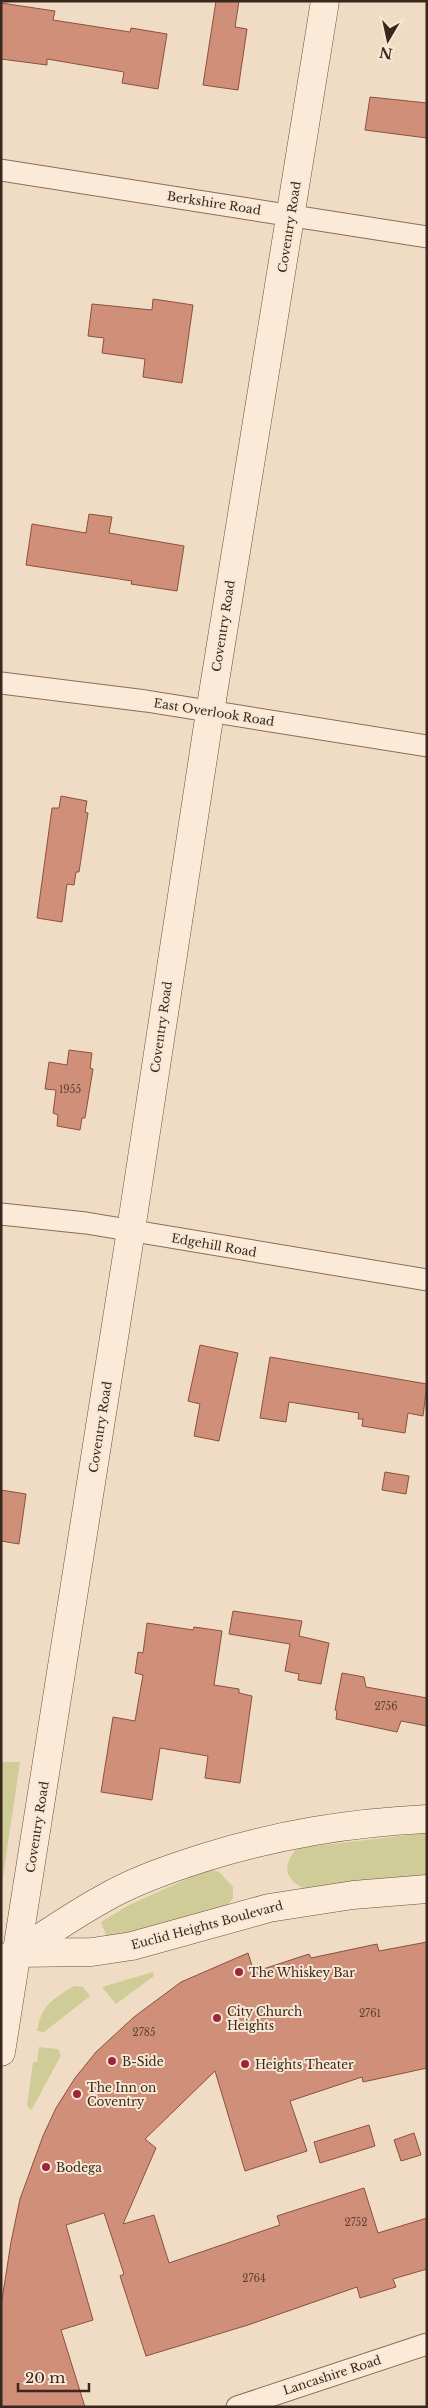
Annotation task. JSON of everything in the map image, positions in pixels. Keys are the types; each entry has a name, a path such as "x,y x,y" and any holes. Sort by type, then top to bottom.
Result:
{"street":[{"name":"Coventry Road","path":"1,2052 9,1956 131,1230 210,712 325,1"},
{"name":"Berkshire Road","path":"1,170 427,237"},
{"name":"East Overlook Road","path":"1,683 146,701 427,746"},
{"name":"Edgehill Road","path":"1,1214 86,1223 427,1280"},
{"path":"9,1956 102,1899 179,1866 255,1842 311,1830 378,1822 427,1819"},
{"name":"Euclid Heights Boulevard","path":"9,1956 92,1952 132,1946 269,1908 353,1895 427,1889"},
{"name":"Lancashire Road","path":"237,2407 427,2344"}],"shaded area":[{"path":"1,1762 20,1762 1,1890"},
{"path":"427,1833 427,1877 307,1890 294,1882 288,1872 289,1861 297,1848"},
{"path":"209,1869 219,1872 233,1887 233,1898 227,1906 108,1940 101,1922 129,1905"},
{"path":"153,1972 154,1976 116,2004 102,1987"},
{"path":"74,1986 83,1987 90,1996 44,2032 37,2031 42,2015 49,2004"},
{"path":"39,2047 58,2049 61,2055 32,2109 30,2109 27,2105 33,2062 37,2062"}],"building":[{"path":"216,1 239,1 235,27 247,29 238,90 203,85"},
{"path":"1,3 55,11 53,20 130,32 131,28 167,34 158,89 122,83 124,72 47,59 47,65 1,59"},
{"path":"370,97 427,103 427,138 365,130"},
{"path":"153,299 193,305 182,383 143,377 145,359 102,353 104,338 88,336 92,304 152,310"},
{"path":"89,514 112,517 109,533 184,546 177,591 131,584 132,581 26,565 32,524 86,533"},
{"path":"61,796 87,801 85,812 88,813 79,872 76,872 74,885 67,884 62,922 37,918 52,808 59,808"},
{"path":"69,1050 92,1053 90,1068 93,1069 85,1118 82,1118 80,1130 57,1126 58,1115 53,1113 56,1090 45,1089 49,1062 67,1065"},
{"path":"200,1345 238,1353 219,1441 194,1436 200,1404 188,1401"},
{"path":"270,1357 427,1384 423,1416 408,1413 405,1433 362,1426 363,1419 358,1419 359,1413 289,1402 286,1422 260,1418"},
{"path":"385,1472 409,1476 406,1494 382,1490"},
{"path":"1,1490 26,1494 19,1544 1,1541"},
{"path":"233,1611 302,1621 299,1636 329,1643 321,1684 298,1680 299,1674 285,1671 290,1644 229,1634"},
{"path":"147,1623 193,1630 194,1627 222,1631 214,1685 239,1689 239,1693 252,1696 240,1783 205,1778 208,1756 160,1748 152,1800 101,1792 113,1717 135,1721 143,1675 135,1673 138,1652 143,1653"},
{"path":"342,1673 364,1677 366,1687 427,1698 427,1726 401,1721 397,1732 336,1719 337,1711 335,1710"},
{"path":"427,1942 427,2068 363,2082 362,2077 290,2101 307,2151 245,2171 215,2071 145,2139 156,2148 123,2224 154,2215 169,2263 280,2225 277,2216 364,2188 378,2233 427,2218 427,2269 393,2279 396,2287 360,2298 357,2287 248,2325 146,2356 120,2276 124,2274 104,2213 66,2225 93,2320 61,2330 85,2407 1,2407 1,2306 20,2199 43,2136 56,2108 75,2078 96,2052 134,2017 181,1982 248,1953 254,1972 309,1954 311,1958 377,1944 379,1951"},
{"path":"369,2125 375,2146 320,2163 314,2142"},
{"path":"414,2133 421,2155 401,2161 394,2140"}],"place":[{"name":"The Whiskey Bar","path":"239,1972"},
{"name":"City Church Heights","path":"217,2018"},
{"name":"B-Side","path":"112,2061"},
{"name":"Heights Theater","path":"245,2064"},
{"name":"The Inn on Coventry","path":"77,2094"},
{"name":"Bodega","path":"46,2167"}]}
